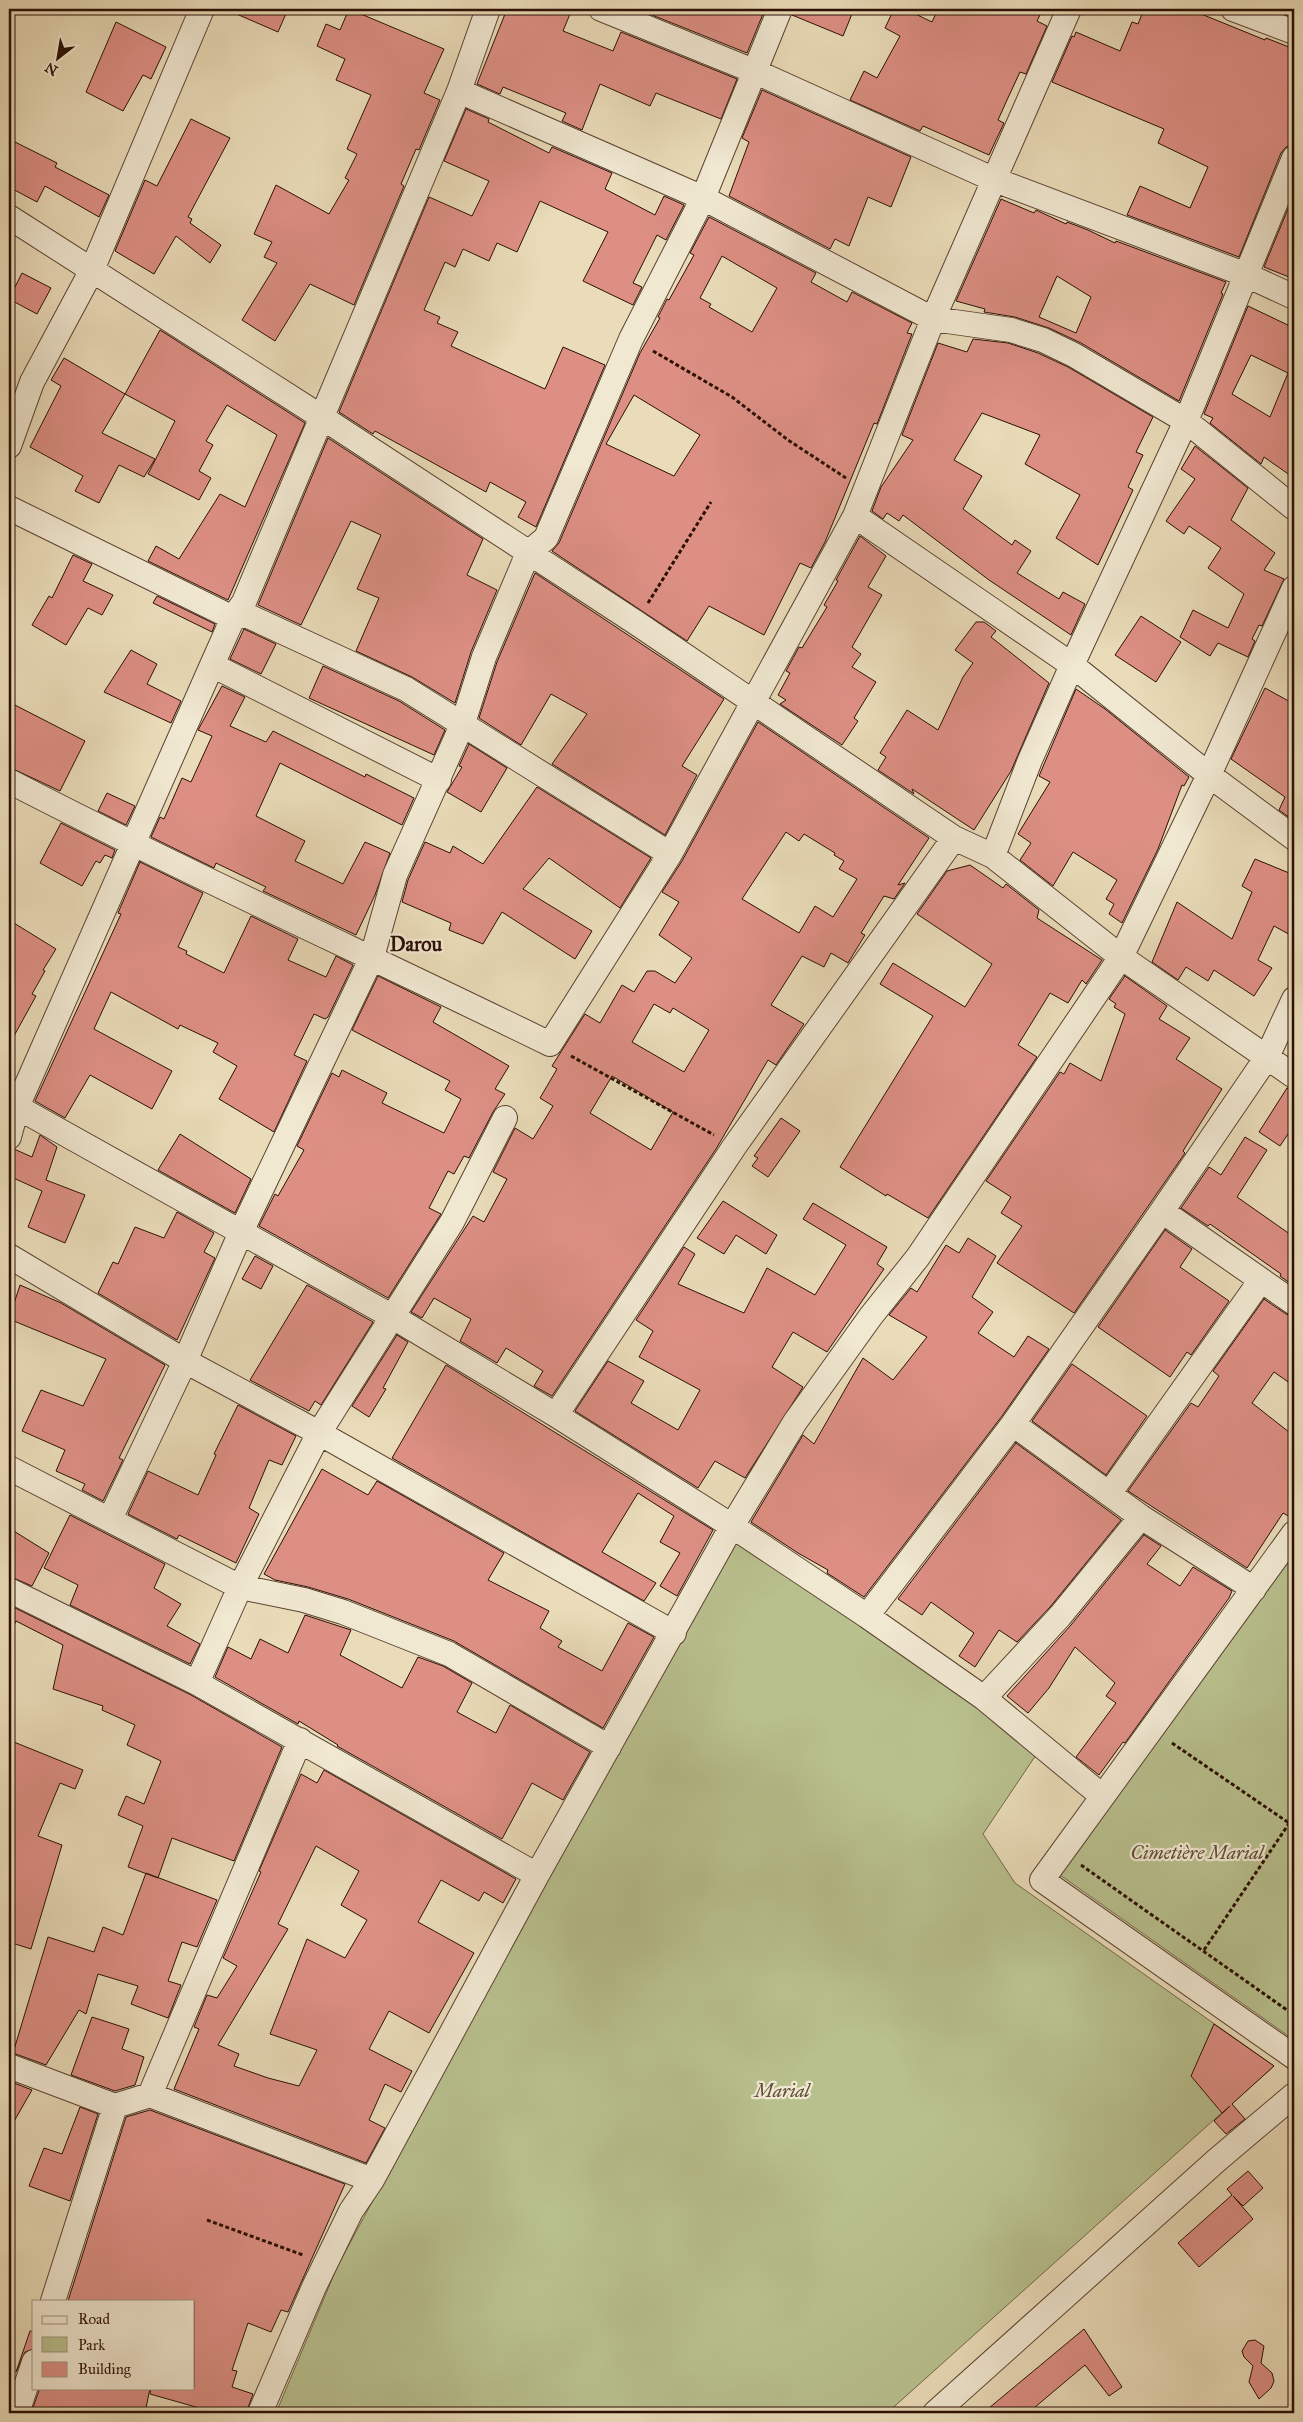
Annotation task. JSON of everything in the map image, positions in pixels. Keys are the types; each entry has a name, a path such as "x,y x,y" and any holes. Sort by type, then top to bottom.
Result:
{"street":[{"path":"9,446 32,382 92,270 202,9"},
{"path":"9,1136 17,1108 233,618 244,602 323,418 459,90 488,9"},
{"path":"601,9 756,72 995,180 1244,274 1294,298"},
{"path":"110,1519 185,1361 241,1232 372,957 395,875 463,723 484,657 528,553 546,538 632,339 703,198 756,72 780,9"},
{"path":"9,781 134,846 372,957 550,1044 670,854 855,516 933,319 1069,9"},
{"path":"1234,9 1294,32"},
{"path":"459,90 703,198 933,319 1011,330 1043,340 1111,376 1186,420 1294,508"},
{"path":"993,856 1030,760 1072,665 1186,420 1244,274 1294,158"},
{"path":"9,217 323,418 635,622 954,838 993,856 1122,957 1294,1076"},
{"path":"9,508 233,618 246,615 406,690 463,723 670,854"},
{"path":"855,516 1072,665 1209,775 1294,838"},
{"path":"260,2413 314,2287 327,2264 351,2211 372,2180 537,1874 674,1633 732,1526 794,1422 871,1316 918,1257 1122,957 1209,775 1294,588"},
{"path":"212,665 438,780"},
{"path":"556,1415 734,1147 954,838"},
{"path":"867,1616 1013,1424 1162,1211 1267,1057 1294,999"},
{"path":"17,1108 393,1317 556,1415 732,1526 867,1616 984,1698 1102,1796"},
{"path":"197,1683 240,1587 319,1433 452,1222 505,1118"},
{"path":"1162,1211 1294,1302"},
{"path":"9,1256 185,1361 319,1433 674,1633"},
{"path":"1109,1494 1261,1280"},
{"path":"1013,1424 1140,1517 1254,1589"},
{"path":"9,1468 240,1587 304,1600 343,1612 449,1654 609,1747"},
{"path":"984,1698 1060,1616 1140,1517"},
{"path":"1294,1533 1042,1880 1294,2057"},
{"path":"9,1590 197,1683 537,1874"},
{"path":"150,2095 300,1740"},
{"path":"9,2066 115,2106 150,2095 372,2180"},
{"path":"936,2413 1210,2167 1294,2095"},
{"path":"53,2300 115,2106"},
{"path":"17,2413 32,2368"}],"path":[{"path":"632,339 732,397 788,440 865,490"},
{"path":"635,622 711,502"},
{"path":"550,1044 734,1147"},
{"path":"1151,1729 1289,1823"},
{"path":"1204,1950 1294,1816"},
{"path":"1062,1852 1294,2015"},
{"path":"207,2220 327,2264"}],"green space":[{"name":"Marial","path":"733,1536 873,1633 1038,1752 983,1834 1015,1883 1274,2066 887,2413 276,2413 338,2265"},
{"name":"Cimetière Marial","path":"1294,1552 1294,2040 1060,1875"}],"building":[{"path":"225,9 288,9 278,32"},
{"path":"349,9 444,49 424,93 440,100 419,150 416,149 401,184 404,186 354,305 310,284 275,341 242,320 277,263 264,257 272,242 254,234 276,185 329,214 349,180 345,178 357,154 347,149 371,95 336,80 345,59 317,46 326,24 340,30"},
{"path":"507,9 572,9 563,31 613,51 621,32 737,79 721,119 656,93 650,106 600,84 582,130 562,121 566,113 503,87 500,94 477,84"},
{"path":"637,9 765,9 747,53"},
{"path":"793,9 854,9 843,36 792,15"},
{"path":"894,9 905,9 932,22 938,9 1043,9 1037,21 1047,26 1026,74 1020,72 998,120 1004,123 989,155 923,126 920,131 850,100 864,71 877,78 900,36 885,28"},
{"path":"1144,9 1189,9 1265,40 1266,38 1294,49 1294,145 1286,147 1281,153 1239,257 1127,215 1140,186 1190,208 1208,167 1158,143 1164,129 1052,82 1072,36 1074,37 1076,32 1120,51 1132,22 1138,24"},
{"path":"116,22 166,47 151,79 143,75 123,111 86,92"},
{"path":"762,90 911,157 891,207 868,197 849,246 835,239 830,249 729,196 749,142 742,138"},
{"path":"466,109 489,119 488,122 549,153 552,147 612,173 605,189 655,215 664,196 684,205 666,240 657,235 633,283 642,287 633,305 583,281 608,232 540,201 517,252 497,243 489,261 463,249 455,267 445,262 424,310 440,317 437,323 458,332 451,346 545,389 563,347 605,365 536,527 518,517 526,502 490,482 486,492 375,431 373,434 339,412 429,197 472,216 489,181 444,161"},
{"path":"191,119 230,138 188,217 192,219 190,223 221,245 210,263 176,236 154,274 115,251 145,180 157,186"},
{"path":"9,139 57,163 55,167 109,195 99,217 45,186 37,202 9,187"},
{"path":"1294,194 1294,279 1264,267"},
{"path":"1001,199 1034,213 1036,210 1066,224 1067,222 1088,230 1115,243 1116,241 1226,282 1221,293 1223,294 1179,401 1081,343 1049,328 1015,317 984,312 985,309 956,301","holes":["1057,276 1091,297 1076,333 1039,317"]},
{"path":"709,217 816,273 811,282 847,302 852,292 912,323 907,333 912,334 877,424 874,423 825,542 811,568 800,563 764,635 709,606 687,641 552,551 559,543 640,353 660,318 658,317 667,299 669,300 694,255 690,253","holes":["722,256 777,288 752,332 709,307 711,304 700,298","634,395 700,435 674,476 606,444"]},
{"path":"22,273 51,288 37,314 9,299"},
{"path":"1248,306 1294,328 1294,478 1264,457 1261,464 1210,423 1213,418 1204,414","holes":["1251,355 1288,373 1270,417 1232,394"]},
{"path":"160,330 305,423 228,600 148,561 156,546 179,559 220,494 245,507 277,435 227,405 206,441 213,445 199,471 211,478 199,500 148,474 175,421 125,394"},
{"path":"973,339 1008,343 1038,353 1068,367 1153,417 1136,452 1143,455 1128,487 1133,490 1098,565 1056,538 1080,495 1025,464 1040,435 982,413 954,460 982,476 963,509 1012,545 1015,540 1031,551 1017,573 1059,599 1063,592 1085,604 1071,635 989,580 903,515 899,521 887,513 883,519 872,511 881,487 913,440 902,435 938,343 967,352"},
{"path":"64,358 125,394 102,433 155,459 144,477 119,465 99,503 75,491 83,476 30,447 61,386 51,380"},
{"path":"328,438 483,539 467,575 497,590 471,652 455,703 412,677 356,651 379,598 357,589 381,535 351,521 301,625 258,605"},
{"path":"1195,446 1248,488 1231,520 1275,553 1264,570 1284,579 1262,626 1259,625 1252,639 1255,641 1248,657 1218,643 1210,656 1180,637 1193,610 1228,628 1244,594 1208,568 1221,548 1189,526 1184,534 1166,521 1195,479 1181,469"},
{"path":"860,536 886,556 868,587 882,595 852,647 861,654 852,667 876,682 854,718 858,721 842,745 780,704 786,700 778,695 790,673 786,671 799,647 802,648 827,607 824,605"},
{"path":"73,555 92,564 83,581 113,595 102,615 88,608 66,645 32,625 49,596 52,598"},
{"path":"535,573 724,699 682,766 697,775 665,835 552,764 587,714 551,694 521,745 479,718 497,662"},
{"path":"157,596 215,624 212,632 153,603"},
{"path":"1141,616 1181,642 1156,682 1115,655"},
{"path":"976,622 984,622 996,631 991,637 1049,683 1011,771 974,830 912,789 914,794 878,770 886,757 880,753 907,710 938,730 963,677 973,663 955,650"},
{"path":"244,629 276,644 261,674 230,659"},
{"path":"131,650 157,664 147,684 181,701 171,723 104,692"},
{"path":"323,666 399,701 445,730 434,755 309,698"},
{"path":"222,686 245,697 230,726 266,742 273,731 365,777 366,774 414,798 402,825 280,763 256,816 305,841 295,861 343,884 365,842 390,853 375,895 356,935 263,891 266,887 216,863 214,868 151,837 160,817 164,819 182,778 191,782 212,736 198,730"},
{"path":"1265,688 1294,704 1294,821 1279,810 1285,797 1231,759"},
{"path":"1076,689 1105,709 1189,777 1184,786 1182,785 1158,849 1122,923 1109,914 1114,904 1106,899 1117,880 1073,852 1053,886 1020,860 1031,843 1018,834 1050,782 1039,776"},
{"path":"9,702 85,741 60,791 9,767"},
{"path":"758,722 929,838 898,885 905,883 894,899 884,896 861,933 865,935 848,963 831,953 824,967 802,956 771,1005 804,1024 776,1065 768,1060 716,1149 552,1396 534,1386 543,1371 506,1348 497,1363 460,1341 471,1319 434,1298 422,1318 411,1312 473,1216 484,1222 507,1179 493,1172 515,1128 533,1139 553,1106 540,1098 557,1069 552,1066 585,1014 600,1023 622,985 634,992 647,971 655,971 675,983 692,958 659,935 679,902 662,892 682,861","holes":["786,832 799,841 804,834 835,853 834,855 844,861 839,869 857,879 833,917 815,906 799,933 742,899","654,1004 670,1013 673,1008 709,1030 684,1072 632,1042","612,1076 673,1112 651,1150 590,1113"]},
{"path":"469,744 507,768 481,812 447,792 462,767 459,766"},
{"path":"537,787 651,858 620,908 549,858 523,889 592,931 575,959 502,912 483,944 449,930 451,923 402,902 408,880 425,842 450,853 453,846 483,864"},
{"path":"107,793 135,806 126,825 98,811"},
{"path":"61,823 115,850 112,858 105,855 100,863 96,861 82,886 40,863"},
{"path":"1255,859 1294,875 1294,937 1274,926 1258,960 1272,968 1254,996 1214,970 1208,981 1186,967 1178,980 1152,962 1177,902 1232,939 1252,892 1242,886"},
{"path":"140,862 203,893 178,947 187,951 186,954 224,973 251,916 298,939 288,960 326,977 336,956 353,965 328,1017 325,1019 314,1014 294,1055 307,1061 274,1132 219,1099 237,1066 213,1052 218,1043 180,1025 178,1029 111,992 94,1029 172,1071 152,1109 90,1075 65,1118 35,1101 121,914 118,913"},
{"path":"970,865 1003,888 1006,884 1039,910 1037,918 1102,960 1086,984 1082,980 1068,1003 1050,993 1018,1045 1037,1057 928,1218 887,1194 886,1196 840,1167 933,1016 880,984 893,963 965,1007 992,964 917,914 947,871"},
{"path":"9,920 56,949 43,970 45,971 32,994 36,996 9,1045"},
{"path":"378,976 441,1007 433,1022 509,1066 495,1089 505,1094 493,1112 469,1158 464,1156 454,1174 448,1171 429,1208 441,1214 388,1298 259,1226 275,1194 278,1196 304,1150 297,1146 332,1073 339,1077 342,1070 387,1093 382,1103 444,1133 461,1099 445,1090 450,1081 352,1030"},
{"path":"1125,976 1167,1006 1159,1019 1190,1038 1176,1059 1222,1089 1183,1151 1185,1153 1074,1313 997,1263 1022,1226 1001,1213 1011,1197 986,1181 1060,1072 1064,1074 1070,1063 1101,1081 1125,1014 1114,1007 1116,1004 1109,999"},
{"path":"1287,1088 1294,1090 1294,1125 1280,1146 1259,1132"},
{"path":"781,1118 800,1131 768,1177 752,1166 758,1158 754,1156"},
{"path":"180,1134 251,1179 235,1213 158,1170"},
{"path":"40,1135 57,1147 46,1180 85,1195 65,1243 28,1227 42,1191 9,1176 9,1150 14,1149 32,1157"},
{"path":"1245,1137 1267,1150 1237,1197 1294,1237 1294,1286 1280,1276 1281,1274 1210,1224 1208,1226 1181,1208 1209,1167 1221,1175"},
{"path":"723,1201 777,1235 766,1254 736,1235 724,1254 697,1238"},
{"path":"813,1203 887,1247 877,1264 884,1269 827,1352 793,1332 772,1367 803,1387 745,1478 715,1461 698,1488 575,1411 608,1361 644,1381 631,1403 678,1430 700,1390 639,1357 653,1331 636,1320 684,1247 695,1254 678,1284 744,1313 767,1268 815,1295 846,1245 803,1219"},
{"path":"177,1212 214,1233 204,1252 215,1258 177,1340 98,1293 113,1262 118,1264 135,1227 164,1238"},
{"path":"1165,1230 1192,1249 1180,1267 1229,1301 1191,1355 1187,1352 1170,1377 1098,1327"},
{"path":"968,1238 996,1256 972,1297 993,1312 978,1333 1014,1357 1028,1336 1049,1349 1002,1416 864,1597 827,1573 828,1570 751,1522 803,1435 814,1444 863,1358 893,1380 927,1337 889,1315 911,1288 917,1292 946,1245 959,1253"},
{"path":"255,1256 273,1266 261,1289 242,1279"},
{"path":"20,1285 61,1303 165,1365 119,1458 123,1460 103,1501 82,1490 85,1484 56,1471 65,1450 22,1431 41,1390 83,1406 106,1359 9,1319"},
{"path":"307,1285 373,1322 321,1405 315,1401 309,1411 250,1380"},
{"path":"1264,1299 1286,1314 1294,1317 1294,1386 1274,1372 1252,1403 1294,1436 1294,1519 1283,1513 1247,1568 1128,1491 1191,1403 1198,1407 1219,1376 1213,1371"},
{"path":"397,1335 408,1342 383,1388 386,1389 369,1417 352,1406"},
{"path":"1072,1364 1147,1416 1106,1475 1032,1421"},
{"path":"446,1365 713,1530 677,1596 660,1586 680,1553 660,1542 674,1516 638,1493 602,1552 656,1583 644,1601 392,1458"},
{"path":"238,1405 296,1436 282,1465 269,1460 249,1508 259,1514 236,1563 179,1535 177,1539 128,1514 148,1471 198,1495 216,1455 214,1454"},
{"path":"1016,1443 1121,1520 1050,1607 1017,1642 999,1630 975,1667 959,1656 974,1633 931,1602 922,1615 898,1599"},
{"path":"322,1469 368,1495 377,1481 504,1553 488,1580 549,1611 540,1628 562,1641 558,1647 602,1671 628,1623 654,1637 603,1728 454,1641 348,1599 308,1587 275,1580 264,1574"},
{"path":"70,1515 165,1564 154,1588 181,1604 167,1626 200,1644 190,1664 70,1605 78,1585 44,1568"},
{"path":"9,1528 49,1553 32,1586 9,1576"},
{"path":"1144,1535 1161,1546 1147,1564 1180,1586 1193,1567 1232,1591 1229,1598 1125,1743 1123,1742 1099,1775 1076,1757 1116,1703 1106,1696 1115,1683 1075,1647 1049,1688 1028,1713 1007,1696 1071,1625"},
{"path":"9,1605 191,1695 282,1747 234,1861 172,1838 158,1878 128,1867 143,1826 118,1815 126,1796 144,1804 161,1761 127,1745 135,1725 102,1710 103,1706 53,1689 63,1645 16,1621 9,1635"},
{"path":"305,1615 351,1630 340,1655 402,1688 418,1657 443,1666 472,1683 457,1712 496,1733 510,1705 590,1752 563,1800 532,1783 502,1839 337,1746 299,1721 298,1724 215,1677 228,1647 251,1659 260,1639 288,1653"},
{"path":"9,1740 83,1770 75,1789 60,1783 38,1836 62,1845 31,1949 9,1942"},
{"path":"324,1770 516,1879 503,1903 484,1892 479,1901 441,1880 418,1922 474,1953 429,2033 389,2011 369,2049 412,2071 401,2092 385,2084 369,2120 385,2128 366,2163 174,2089 199,2029 194,2027 207,1995 217,1998 237,1966 223,1958 301,1774 317,1783","holes":["316,1846 359,1871 341,1905 367,1920 345,1958 307,1939 270,2034 317,2050 299,2086 234,2066 239,2054 218,2045 288,1929 278,1924"]},
{"path":"146,1873 217,1900 197,1947 182,1942 168,1981 181,1985 168,2018 131,2004 138,1986 98,1974 86,2014 79,2010 46,2065 13,2053 48,1937 94,1952 103,1927 123,1935"},
{"path":"92,2017 129,2029 122,2049 144,2057 135,2085 115,2091 71,2075"},
{"path":"1214,2024 1274,2066 1232,2104 1245,2119 1226,2134 1214,2121 1230,2106 1222,2113 1191,2076"},
{"path":"9,2081 32,2090 9,2130"},
{"path":"80,2107 98,2114 70,2201 29,2186 44,2148 62,2154"},
{"path":"150,2110 345,2184 288,2312 281,2310 271,2332 248,2323 232,2370 237,2371 232,2387 253,2394 246,2413 217,2413 150,2394 151,2390 195,2390 195,2300 68,2300 126,2117"},
{"path":"1248,2171 1263,2188 1243,2206 1233,2196 1253,2219 1199,2267 1178,2243 1232,2195 1227,2189"},
{"path":"1084,2329 1122,2387 1109,2396 1085,2365 1028,2413 983,2413"},
{"path":"30,2331 32,2331 32,2350 25,2352 16,2372"},
{"path":"1255,2340 1264,2346 1261,2363 1272,2373 1274,2381 1271,2388 1259,2399 1249,2382 1253,2366 1244,2357 1242,2351 1248,2341"},
{"path":"39,2390 150,2390 145,2413 31,2413"}],"district":[{"name":"Darou","path":"416,944"}]}
